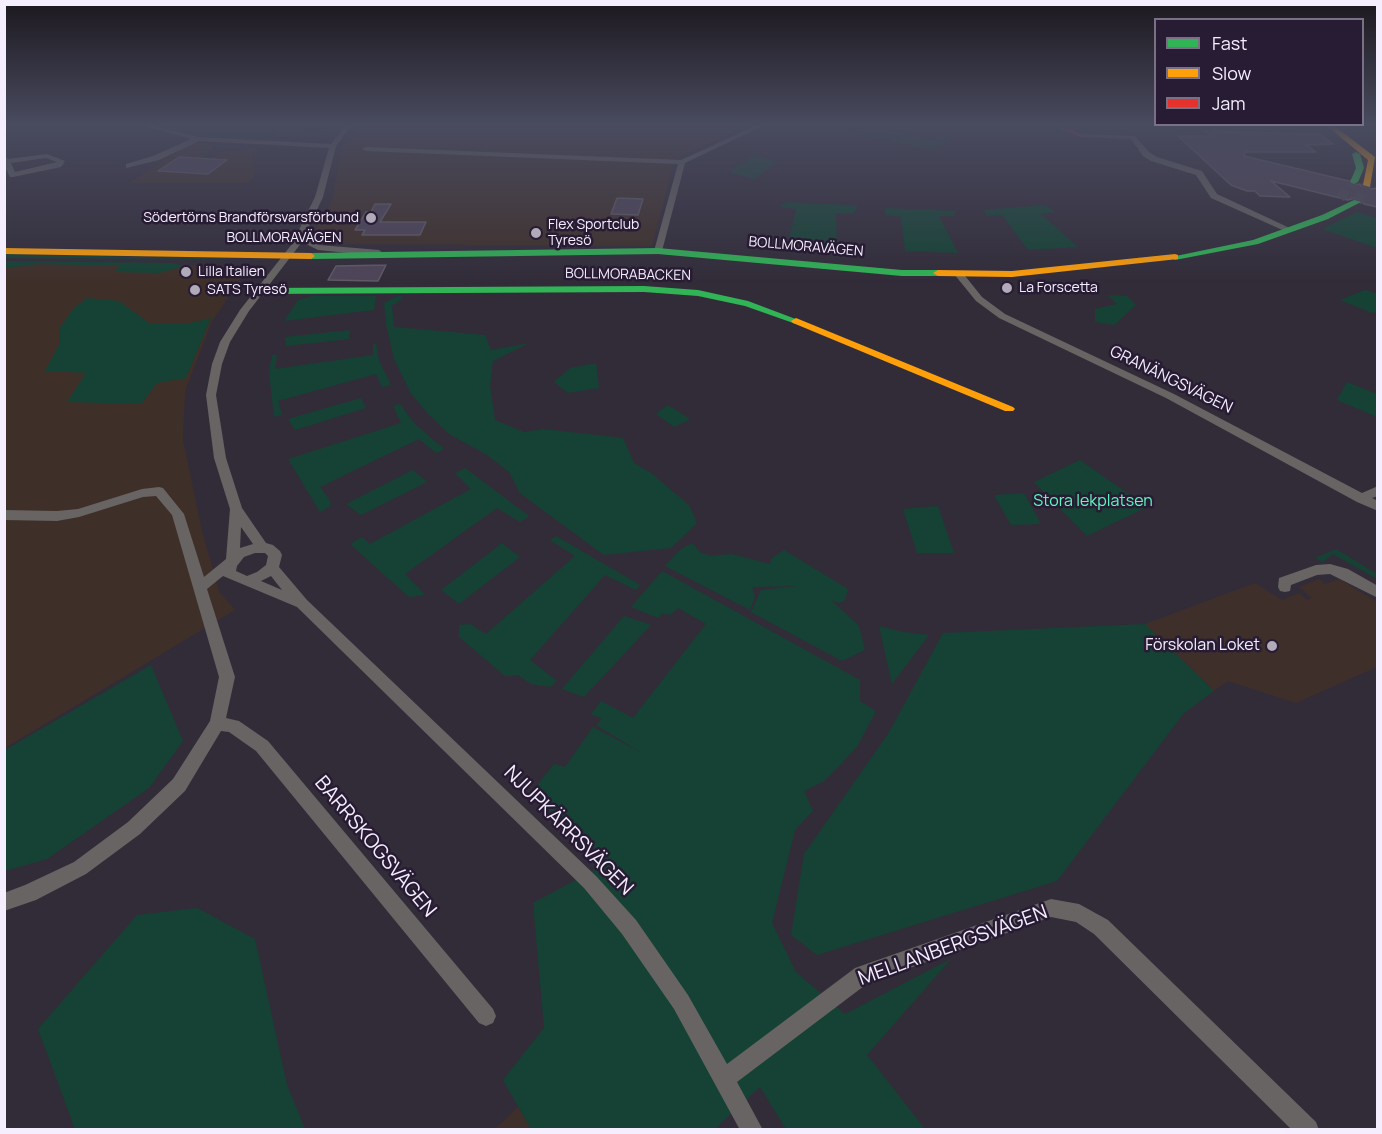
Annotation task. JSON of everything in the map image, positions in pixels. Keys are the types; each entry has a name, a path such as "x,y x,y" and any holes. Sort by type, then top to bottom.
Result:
{"street":[{"name":"NJUPKÄRRSVÄGEN","path":"284,253 302,233 319,197 324,178"},
{"path":"658,252 678,178"},
{"path":"1202,178 1206,188 1214,196 1287,229"},
{"path":"1361,184 1365,178"},
{"name":"BOLLMORAVÄGEN","path":"1287,229 1340,198"},
{"name":"BOLLMORAVÄGEN","path":"4,251 658,252 902,273 1012,274 1159,260 1228,247 1287,229 1357,202"},
{"name":"NJUPKÄRRSVÄGEN","path":"309,217 225,342 217,364 211,395 220,458 236,508 262,547 268,548 275,555 272,568 302,604 590,882 629,927 681,1002 752,1130"},
{"name":"BOLLMORAVÄGEN","path":"302,233 304,240 318,247 379,253"},
{"name":"GRANÄNGSVÄGEN","path":"959,274 979,299 1002,316 1170,396 1377,507"},
{"name":"BOLLMORABACKEN","path":"259,291 644,289 698,293 748,304 790,319 1010,409"},
{"path":"1361,499 1377,490"},
{"path":"4,515 57,516 79,513 141,493 159,492 178,514 227,677 217,723 178,785 134,828 80,868 29,893 4,902"},
{"name":"NJUPKÄRRSVÄGEN","path":"236,508 236,570 302,604"},
{"path":"236,570 246,550 262,547"},
{"path":"201,586 236,570 262,576 272,568"},
{"path":"1285,587 1284,582 1316,570 1330,570 1343,573 1377,593"},
{"name":"BARRSKOGSVÄGEN","path":"217,723 233,726 262,746 486,1016"},
{"name":"MELLANBERGSVÄGEN","path":"723,1080 862,975 1051,908 1079,913 1101,927 1308,1130"}],"shaded area":[{"path":"137,178 252,178 248,183 129,183"},
{"path":"336,178 670,178 652,246 324,244 311,237 332,201"},
{"path":"5,263 250,266 212,321 185,391 183,440 202,531 219,591 235,610 5,748"},
{"name":"Förskolan Loket","path":"1319,579 1325,584 1339,579 1377,602 1377,667 1296,703 1228,681 1214,691 1145,624 1255,583 1282,600 1299,593 1307,600 1312,598 1299,587"},
{"path":"518,1107 531,1129 495,1129"}],"green space":[{"path":"786,202 858,206 853,214 836,213 837,247 772,239 789,240 796,209 780,207"},
{"path":"1045,205 1055,212 1041,214 1078,247 1028,250 1002,215 986,216 984,210"},
{"path":"885,208 956,211 954,216 939,216 958,253 905,251 901,217 885,215"},
{"path":"1357,212 1377,218 1377,248 1322,229"},
{"path":"5,254 237,259 5,258"},
{"path":"5,261 175,263 183,267 159,273 114,272 120,266 40,264 5,268"},
{"path":"1365,290 1377,294 1377,312 1372,313 1340,300"},
{"path":"1107,295 1127,296 1136,305 1114,325 1095,322 1095,309 1117,304"},
{"path":"312,296 376,296 374,310 284,321 298,300"},
{"path":"397,296 404,297 392,306 394,327 485,335 491,350 529,343 493,361 490,385 495,420 524,432 544,429 623,438 634,463 651,473 689,505 697,523 671,548 604,555 520,493 509,472 487,455 449,434 410,392 394,359 386,324 384,303"},
{"path":"87,298 119,301 149,323 186,324 211,318 186,378 157,383 141,404 67,402 86,373 45,371 60,343 59,329 73,309"},
{"path":"350,330 349,339 286,346 285,337"},
{"path":"376,343 379,361 391,385 382,387 376,374 278,401 282,415 274,417 269,372 272,355 277,355 275,369 373,355 373,344"},
{"path":"596,363 599,388 568,393 554,382 570,368"},
{"path":"1347,382 1377,394 1377,417 1337,400"},
{"path":"361,398 366,408 295,430 288,419"},
{"path":"400,404 414,423 444,449 436,453 419,439 320,487 331,502 329,507 320,512 288,459 401,423 393,406"},
{"path":"668,405 690,419 674,427 656,414"},
{"name":"Stora lekplatsen","path":"1080,460 1147,507 1087,536 1034,482"},
{"path":"465,468 529,516 520,522 497,508 405,574 425,595 409,597 350,544 362,537 370,544 471,489 455,473"},
{"path":"413,470 427,482 361,515 346,504"},
{"path":"1024,493 1041,524 1011,525 994,495"},
{"path":"938,506 954,553 917,553 903,509"},
{"path":"556,536 640,585 636,590 605,575 530,660 557,681 550,687 531,684 518,675 505,676 459,637 459,625 470,624 486,634 575,556 550,540"},
{"path":"502,543 520,557 459,604 441,590"},
{"path":"692,543 701,553 712,556 731,554 770,564 772,558 784,550 848,589 845,600 839,603 831,600 859,626 865,650 842,661 751,612 761,590 797,586 752,587 755,597 750,610 665,566 681,549"},
{"path":"1336,549 1377,574 1377,579 1333,554 1323,562 1315,558"},
{"path":"662,571 860,680 860,701 876,711 858,745 842,763 824,781 804,791 813,811 795,830 772,923 796,972 845,1014 951,959 867,1055 925,1129 786,1129 760,1087 717,1127 719,1129 531,1129 503,1080 544,1028 533,903 609,862 530,794 554,764 565,767 593,727 642,753 596,725 602,719 591,714 601,701 633,718 706,624 678,608 670,615 662,613 658,618 631,607"},
{"path":"624,616 651,625 584,697 562,689"},
{"path":"1145,624 1214,691 1184,713 1057,881 817,955 791,935 804,854 888,734 943,633"},
{"path":"879,626 929,635 892,684"},
{"path":"151,665 183,741 149,788 47,859 5,871 5,750"},
{"path":"197,908 255,939 287,1085 305,1129 75,1129 38,1029 137,915"}],"building":[{"path":"1223,178 1336,178 1349,181 1349,186 1360,184 1362,187 1377,188 1377,207 1364,204 1358,197 1348,200 1271,181 1290,197 1260,196 1255,191 1247,191 1231,185"},
{"path":"617,198 643,199 638,215 611,214"},
{"name":"Södertörns Brandförsvarsförbund","path":"375,204 391,204 380,222 426,222 420,235 362,235 365,230 355,230 366,212 371,212"},
{"path":"386,265 378,281 328,280 336,266"}],"tunnel":[{"path":"1340,198 1354,182"},
{"path":"1357,202 1367,185"}],"traffic: fast":[{"path":"1354,182 1356,178"},
{"path":"1175,257 1255,242 1325,217 1357,202"},
{"path":"311,256 658,251 902,273 938,273"},
{"path":"259,291 644,289 698,293 748,304 796,321"}],"traffic: slow":[{"path":"1367,185 1368,178"},
{"path":"4,251 311,256"},
{"path":"938,273 1012,274 1175,257"},
{"path":"796,321 1009,409"}],"place":[{"name":"Södertörns Brandförsvarsförbund","path":"371,218"},
{"name":"Flex Sportclub Tyresö","path":"536,233"},
{"name":"Lilla Italien","path":"186,272"},
{"name":"La Forscetta","path":"1007,288"},
{"name":"SATS Tyresö","path":"195,290"},
{"name":"Förskolan Loket","path":"1272,646"}]}
